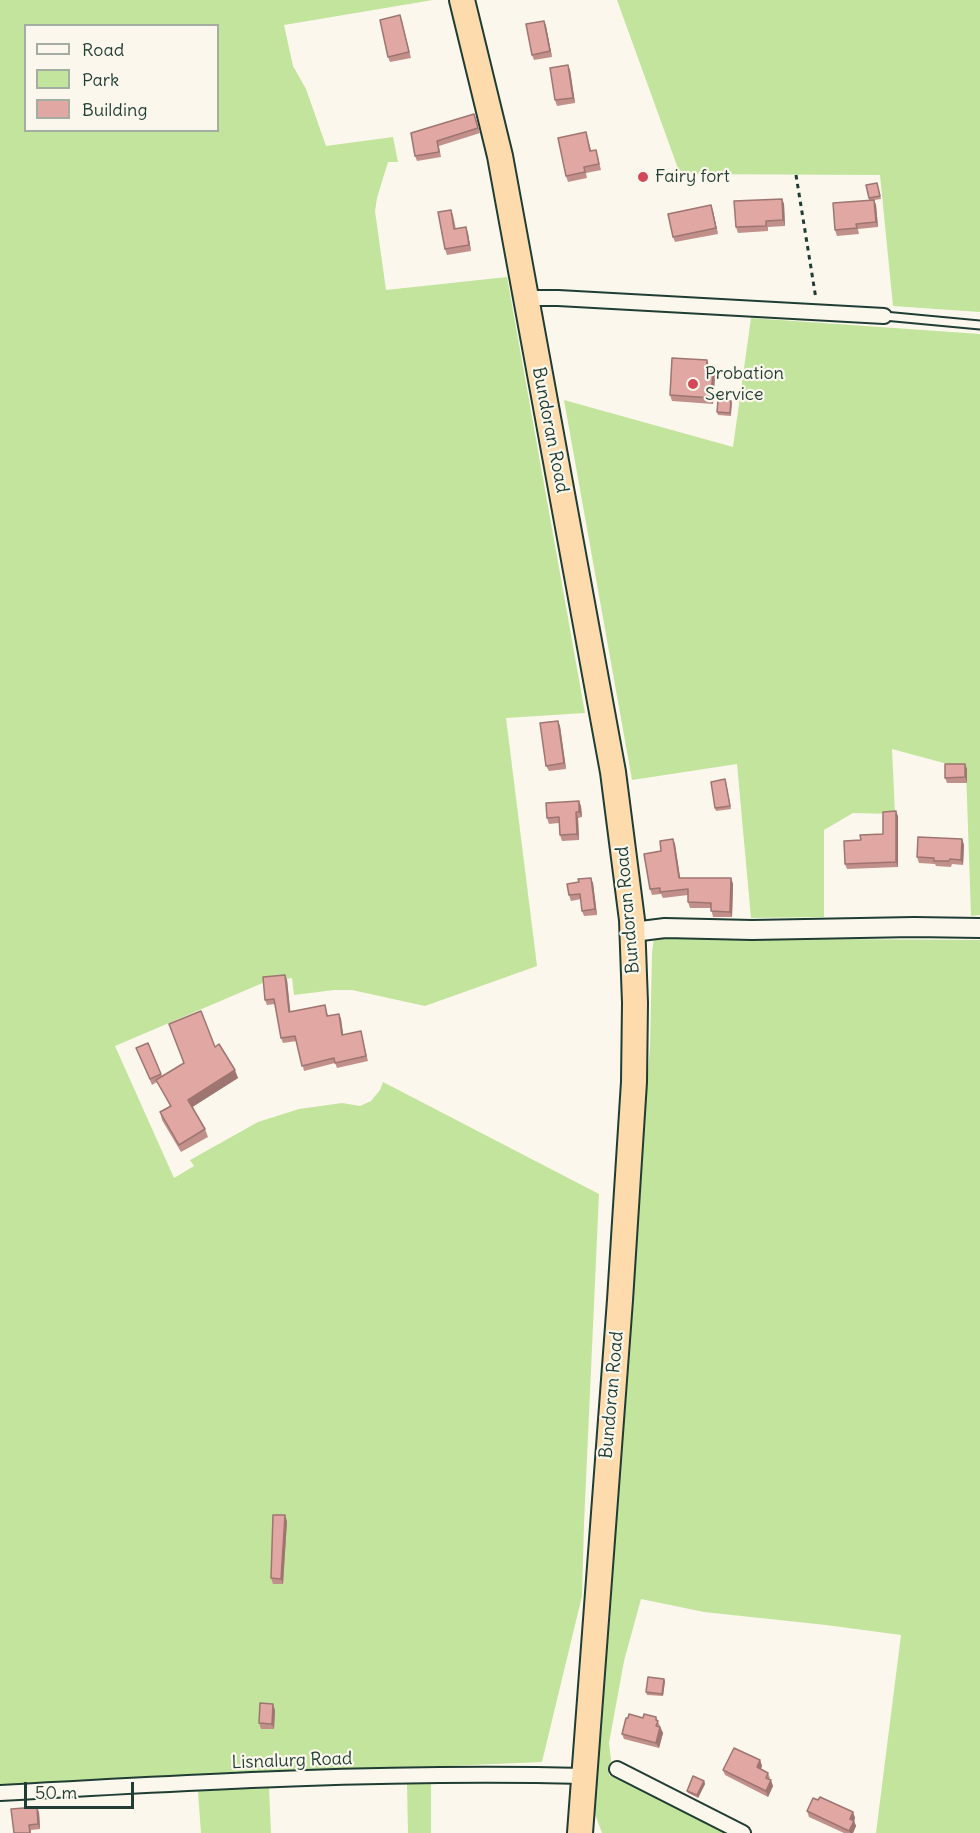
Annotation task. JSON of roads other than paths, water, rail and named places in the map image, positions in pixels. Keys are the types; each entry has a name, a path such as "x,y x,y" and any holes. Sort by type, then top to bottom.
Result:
{"highway":[{"name":"Bundoran Road","path":"462,0 500,156 613,772 633,932 634,1082 580,1833"}],"street":[{"path":"526,298 884,316"},
{"path":"633,932 665,928 746,930 980,928"},
{"path":"617,1769 743,1833"},
{"name":"Lisnalurg Road","path":"0,1793 138,1785 382,1776 526,1774 585,1776"}],"lane":[{"path":"884,316 980,325"}],"place":[{"name":"Fairy fort","path":"643,177"},
{"name":"Probation Service","path":"693,384"}]}
